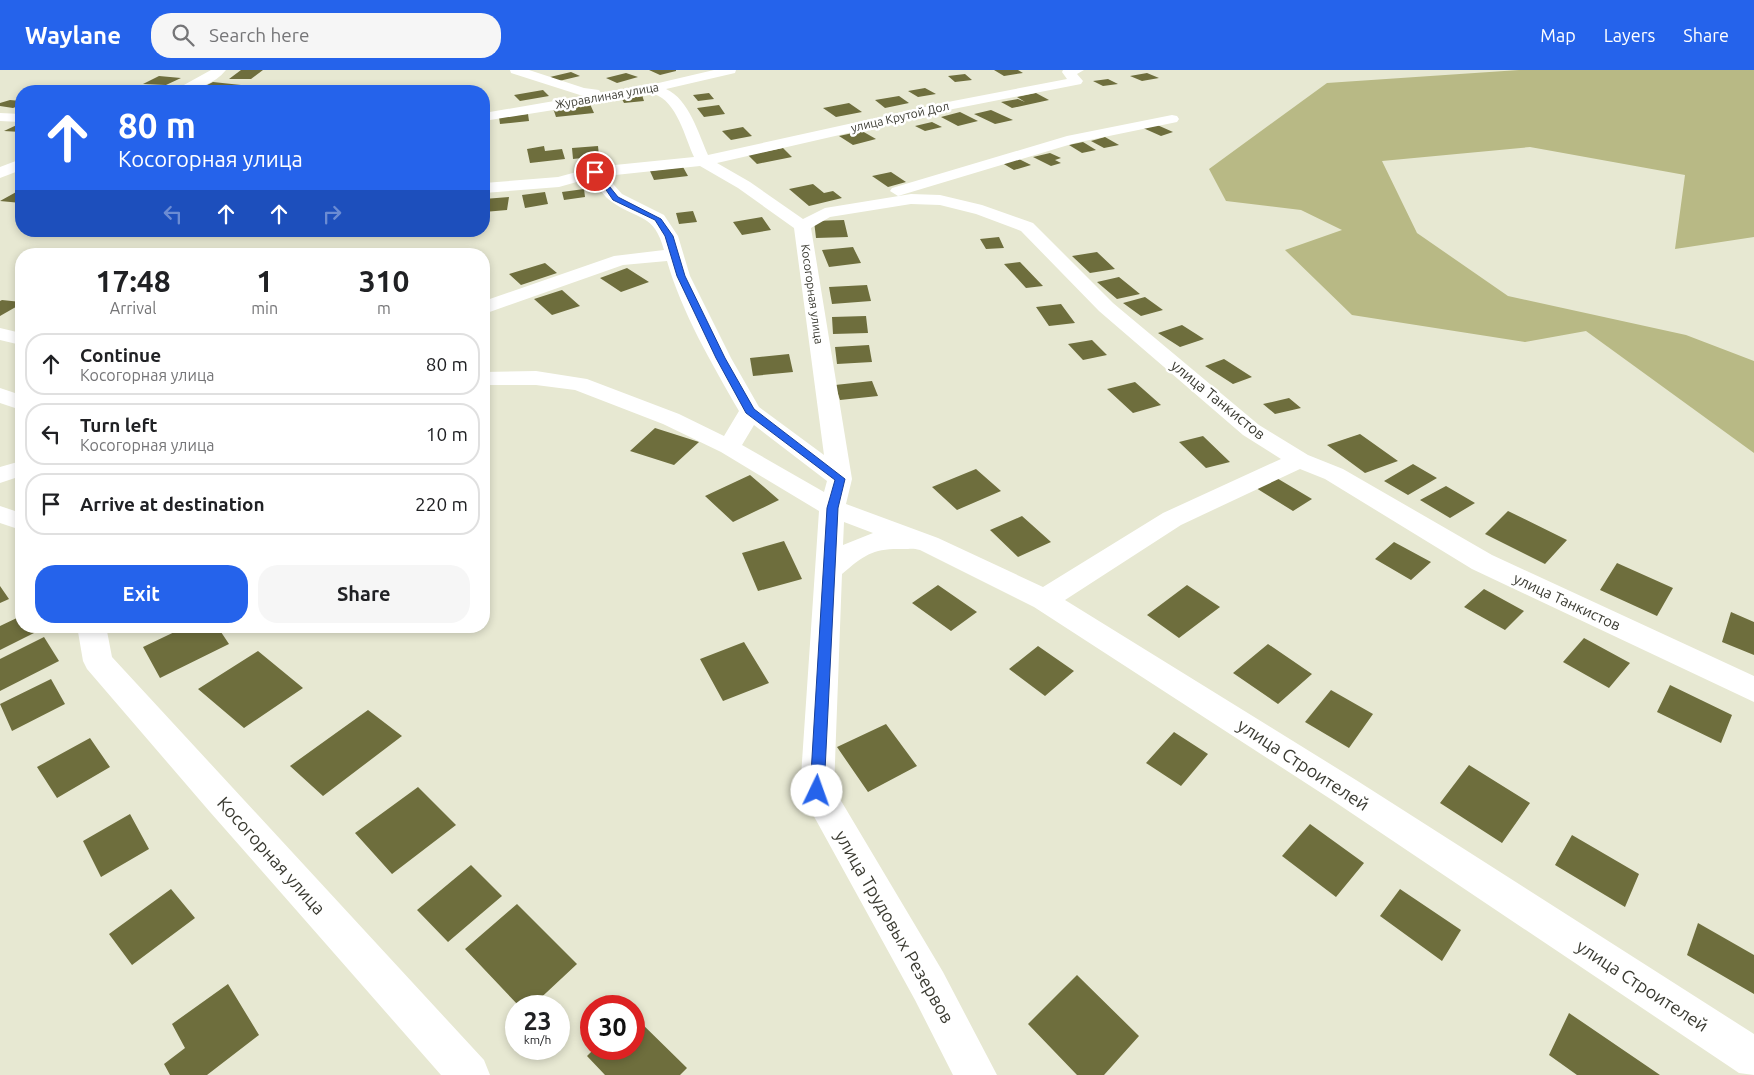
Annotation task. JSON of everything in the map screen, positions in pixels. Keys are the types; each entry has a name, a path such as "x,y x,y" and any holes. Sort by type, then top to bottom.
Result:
{"street":[{"path":"194,85 220,70"},
{"path":"516,70 582,92 650,89 666,94 677,109 703,161"},
{"name":"Журавлиная улица","path":"490,116 650,89 730,70"},
{"name":"улица Крутой Дол","path":"490,188 559,182 595,172 703,161 953,105 1076,81 1068,72 1078,70"},
{"path":"0,117 15,118"},
{"path":"825,213 1072,139 1172,119"},
{"name":"Косогорная улица","path":"703,161 744,185 802,226 836,493"},
{"path":"0,173 15,167"},
{"path":"595,172 616,198 658,219 669,236 681,276 700,317 750,411 836,493"},
{"path":"0,173 15,174"},
{"name":"улица Танкистов","path":"802,226 825,213 911,200 940,200 982,210 1028,227 1106,307 1251,430 1299,460 1334,474 1482,562 1754,690"},
{"path":"490,306 620,260 674,255"},
{"path":"0,334 15,338"},
{"path":"490,379 536,378 580,384 671,419 729,447 836,493"},
{"path":"0,395 15,401"},
{"path":"729,447 750,411"},
{"path":"1044,600 1172,519 1299,460"},
{"path":"0,475 15,470"},
{"name":"улица Строителей","path":"836,493 929,544 1044,600 1344,790 1754,1058"},
{"name":"улица Трудовых Резервов","path":"836,493 829,570 817,791 930,986 976,1075"},
{"path":"0,514 15,520"},
{"path":"829,570 854,548 874,540 897,538 929,544"},
{"name":"Косогорная улица","path":"92,633 98,661 222,802 469,1075"}],"green space":[{"path":"1519,70 1754,70 1754,237 1675,249 1685,175 1530,147 1382,161 1417,233 1508,296 1686,335 1754,361 1754,453 1586,331 1525,342 1352,315 1285,250 1342,230 1301,210 1226,201 1209,169 1327,83"}],"building":[{"path":"241,70 263,70 251,79 229,79"},
{"path":"649,70 676,70 676,71 660,75"},
{"path":"994,70 1018,70 1023,73 1004,76"},
{"path":"571,72 580,76 559,81 550,77"},
{"path":"626,73 638,77 617,83 606,78"},
{"path":"1147,73 1159,78 1142,81 1130,76"},
{"path":"965,74 972,80 955,82 948,76"},
{"path":"159,76 181,78 166,85 143,84"},
{"path":"1108,79 1118,84 1103,86 1093,81"},
{"path":"213,82 241,85 207,85"},
{"path":"925,88 936,94 918,97 908,91"},
{"path":"543,90 549,96 520,101 514,95"},
{"path":"709,93 714,99 698,101 693,95"},
{"path":"1036,93 1049,100 1012,108 1001,102 1018,99 1025,102 1017,97"},
{"path":"642,95 644,101 624,103 621,97"},
{"path":"899,96 909,103 885,108 875,100"},
{"path":"15,100 15,107 0,106 0,103"},
{"path":"849,103 862,112 836,117 823,108"},
{"path":"590,104 594,113 556,117 553,108"},
{"path":"719,105 725,114 704,117 697,108"},
{"path":"991,110 1013,120 995,124 974,114"},
{"path":"960,112 978,121 958,126 941,117"},
{"path":"528,114 529,121 500,124 499,117"},
{"path":"932,122 942,127 925,131 915,126"},
{"path":"1155,124 1173,132 1161,136 1143,128"},
{"path":"15,126 15,132 4,131"},
{"path":"743,127 752,136 731,140 722,131"},
{"path":"862,131 876,139 853,145 839,136"},
{"path":"1105,137 1119,145 1104,148 1091,141"},
{"path":"1083,142 1096,150 1082,153 1069,145"},
{"path":"544,146 545,151 562,149 565,159 530,163 527,149"},
{"path":"598,146 599,156 573,159 572,148"},
{"path":"783,148 792,157 757,164 748,155"},
{"path":"1050,153 1061,158 1055,160 1061,163 1051,166 1033,157"},
{"path":"1019,159 1031,165 1014,170 1002,163"},
{"path":"683,167 688,176 654,180 650,171"},
{"path":"891,172 906,182 888,187 872,176"},
{"path":"813,184 824,193 833,191 842,198 809,206 789,189"},
{"path":"584,189 585,197 564,200 562,192"},
{"path":"545,192 548,204 525,208 522,195"},
{"path":"15,193 15,202 0,201"},
{"path":"509,197 507,210 490,211 490,199"},
{"path":"693,211 697,222 679,224 676,213"},
{"path":"762,217 771,230 742,235 733,222"},
{"path":"844,220 848,237 816,238 814,221"},
{"path":"999,237 1004,248 986,249 980,239"},
{"path":"853,247 861,263 829,267 822,250"},
{"path":"1097,252 1115,269 1090,273 1072,256"},
{"path":"1020,262 1043,286 1026,288 1004,264"},
{"path":"545,263 557,273 521,285 509,274"},
{"path":"627,268 649,282 621,292 600,278"},
{"path":"1119,277 1140,294 1117,299 1097,282"},
{"path":"867,285 871,301 832,304 829,287"},
{"path":"562,290 580,306 552,315 534,299"},
{"path":"1145,297 1163,310 1141,316 1123,303"},
{"path":"0,301 15,301 15,307 0,316"},
{"path":"1061,304 1075,323 1049,326 1036,307"},
{"path":"866,316 868,333 833,334 832,317"},
{"path":"1182,325 1204,339 1180,347 1158,333"},
{"path":"1092,340 1107,355 1083,360 1068,344"},
{"path":"869,345 872,362 837,364 835,347"},
{"path":"789,354 793,372 753,376 750,358"},
{"path":"1224,359 1252,377 1233,384 1205,366"},
{"path":"872,381 878,396 840,400 835,385"},
{"path":"1135,382 1161,405 1133,413 1107,389"},
{"path":"1289,398 1301,408 1275,414 1263,404"},
{"path":"655,428 699,442 674,465 630,451"},
{"path":"1360,434 1398,461 1365,473 1327,445"},
{"path":"1203,436 1230,462 1206,468 1179,442"},
{"path":"1413,464 1437,478 1408,495 1384,481"},
{"path":"976,469 1001,491 957,510 932,487"},
{"path":"750,475 779,500 733,522 705,496"},
{"path":"1275,477 1312,499 1293,511 1256,488"},
{"path":"1446,486 1475,503 1450,518 1420,500"},
{"path":"1508,511 1567,540 1545,564 1485,534"},
{"path":"1022,516 1051,542 1018,557 990,530"},
{"path":"784,541 802,579 758,591 742,553"},
{"path":"1394,542 1431,562 1411,580 1375,559"},
{"path":"1617,563 1673,588 1657,616 1600,590"},
{"path":"938,585 977,612 951,631 912,603"},
{"path":"1187,585 1220,607 1179,638 1147,615"},
{"path":"0,586 9,599 0,603"},
{"path":"1484,589 1524,611 1505,630 1464,607"},
{"path":"1731,612 1754,622 1754,655 1722,642"},
{"path":"15,619 15,633 34,633 0,650 0,626"},
{"path":"172,633 222,633 229,644 160,678 143,647"},
{"path":"44,637 59,661 0,691 0,659"},
{"path":"1584,638 1630,663 1609,688 1563,662"},
{"path":"744,642 769,683 723,701 700,659"},
{"path":"1268,644 1312,674 1278,704 1233,673"},
{"path":"1038,646 1074,671 1045,696 1009,669"},
{"path":"258,651 303,688 244,728 198,689"},
{"path":"51,679 65,704 12,731 0,704"},
{"path":"1670,685 1732,715 1721,743 1657,712"},
{"path":"1331,690 1373,714 1349,748 1305,722"},
{"path":"368,710 402,736 323,796 290,766"},
{"path":"886,724 917,766 868,792 837,747"},
{"path":"1174,732 1208,754 1181,786 1146,763"},
{"path":"90,738 110,767 57,798 37,767"},
{"path":"1469,765 1530,803 1502,843 1440,803"},
{"path":"418,787 456,825 392,874 355,833"},
{"path":"130,814 149,849 101,877 83,841"},
{"path":"1310,824 1364,863 1336,897 1282,856"},
{"path":"1572,835 1639,874 1625,907 1555,865"},
{"path":"471,865 502,896 448,942 417,910"},
{"path":"171,889 195,918 132,965 109,934"},
{"path":"1400,889 1461,930 1442,961 1380,916"},
{"path":"517,904 577,964 544,995 509,995 465,949"},
{"path":"1698,923 1754,955 1754,994 1687,955"},
{"path":"1077,975 1139,1036 1104,1075 1077,1075 1028,1024"},
{"path":"228,984 259,1035 207,1075 170,1075 164,1064 185,1048 172,1024"},
{"path":"1569,1013 1660,1075 1577,1075 1549,1055"},
{"path":"645,1027 687,1068 680,1075 605,1075 591,1060 645,1060"}],"route":[{"path":"595,172 616,198 658,219 669,236 681,276 720,358 750,411 840,479 832,508 817,791"}]}
